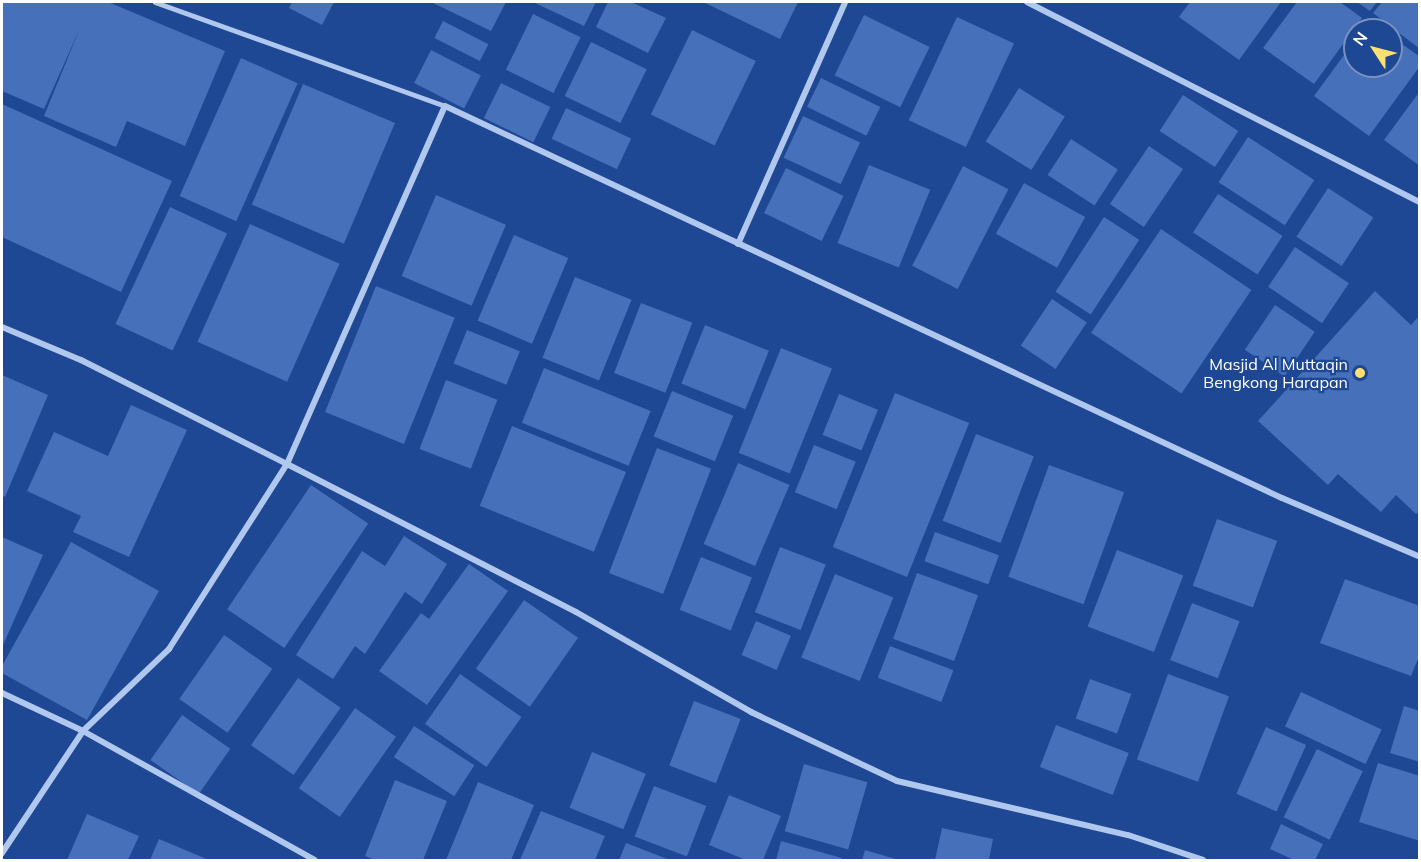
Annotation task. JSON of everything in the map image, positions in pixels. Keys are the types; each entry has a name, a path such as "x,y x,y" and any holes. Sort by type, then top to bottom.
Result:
{"street":[{"path":"738,244 845,2"},
{"path":"1027,2 1419,202"},
{"path":"2,853 83,731 169,649 288,464 445,106 1282,498 1419,557"},
{"path":"2,327 81,360 288,464 576,612 751,712 897,781 1128,835 1203,861"},
{"path":"2,693 83,731 315,861"}],"lane":[{"path":"155,2 445,106"}],"building":[{"path":"2,2 108,2 225,51 185,146 127,121 116,147 44,116 80,28 44,109 2,91"},
{"path":"292,2 334,2 322,25 289,8"},
{"path":"431,2 506,2 491,31"},
{"path":"533,2 596,2 584,26"},
{"path":"608,2 631,2 666,18 648,53 596,27"},
{"path":"703,2 798,2 780,39"},
{"path":"1190,2 1281,2 1239,60 1179,17"},
{"path":"1297,2 1340,2 1362,18 1343,18 1343,44 1314,84 1263,48"},
{"path":"1357,2 1377,2 1370,11"},
{"path":"1382,2 1420,2 1420,49 1403,36 1403,18 1380,18 1373,13"},
{"path":"533,14 581,37 553,93 506,70"},
{"path":"864,15 930,47 900,107 835,75"},
{"path":"957,17 1014,44 966,147 909,120"},
{"path":"443,21 488,44 480,61 434,38"},
{"path":"692,30 756,61 715,146 651,114"},
{"path":"591,42 647,69 620,123 565,96"},
{"path":"1403,45 1420,57 1420,66 1369,136 1314,96 1343,56 1343,78 1403,78"},
{"path":"431,50 481,75 464,108 414,83"},
{"path":"241,58 298,83 236,221 180,196"},
{"path":"821,78 880,107 866,136 807,107"},
{"path":"501,83 550,107 533,142 484,118"},
{"path":"303,84 395,123 344,244 252,205"},
{"path":"1019,88 1065,117 1031,170 986,141"},
{"path":"1420,91 1420,166 1384,140"},
{"path":"1183,95 1238,131 1215,167 1160,131"},
{"path":"2,104 172,181 121,292 2,237"},
{"path":"566,108 631,138 617,169 552,139"},
{"path":"803,116 860,143 841,184 784,158"},
{"path":"1248,137 1314,180 1285,225 1219,182"},
{"path":"1071,139 1118,169 1095,206 1048,175"},
{"path":"1149,146 1183,169 1144,227 1110,204"},
{"path":"869,165 930,190 899,268 838,243"},
{"path":"963,166 1008,189 958,289 912,266"},
{"path":"786,168 844,196 822,241 764,213"},
{"path":"1024,183 1085,217 1057,268 996,234"},
{"path":"1328,188 1373,217 1342,266 1296,237"},
{"path":"1218,194 1283,236 1258,275 1193,233"},
{"path":"436,195 506,225 472,306 402,276"},
{"path":"170,207 227,234 173,351 115,324"},
{"path":"1104,217 1139,240 1091,315 1056,292"},
{"path":"250,224 340,264 287,382 198,342"},
{"path":"1161,229 1251,290 1181,394 1091,333"},
{"path":"514,235 568,258 532,344 478,321"},
{"path":"1295,247 1349,283 1322,323 1268,287"},
{"path":"575,277 632,300 599,381 542,358"},
{"path":"376,286 455,318 404,444 325,412"},
{"name":"Masjid Al Muttaqin Bengkong Harapan","path":"1375,291 1411,325 1420,315 1420,511 1416,514 1396,495 1381,512 1338,474 1328,485 1258,421"},
{"path":"1052,299 1087,322 1056,369 1021,345"},
{"path":"641,303 692,323 665,393 614,373"},
{"path":"1275,305 1315,332 1285,377 1245,350"},
{"path":"705,325 769,351 745,409 681,383"},
{"path":"467,330 520,351 506,385 454,363"},
{"path":"781,348 832,369 790,473 739,453"},
{"path":"544,368 651,411 629,466 522,423"},
{"path":"2,375 48,395 5,497 2,495"},
{"path":"446,380 497,400 471,469 419,449"},
{"path":"672,391 733,416 715,461 654,436"},
{"path":"895,393 969,423 907,577 833,547"},
{"path":"839,394 878,410 861,451 823,435"},
{"path":"131,405 187,430 129,557 73,532 81,516 27,491 54,432 108,456"},
{"path":"512,426 626,472 594,552 480,506"},
{"path":"976,434 1034,456 1001,543 943,521"},
{"path":"814,445 856,462 837,509 795,492"},
{"path":"657,448 711,469 663,594 609,573"},
{"path":"738,463 790,485 755,566 704,544"},
{"path":"1049,465 1124,492 1083,604 1008,577"},
{"path":"311,485 368,524 284,648 227,609"},
{"path":"1217,519 1277,541 1253,608 1193,586"},
{"path":"935,532 999,555 988,584 924,561"},
{"path":"404,536 447,564 422,604 405,592 365,654 355,646 333,679 296,655 362,551 385,566"},
{"path":"2,537 43,555 3,645 2,644"},
{"path":"71,542 159,591 87,720 2,673 2,666"},
{"path":"780,547 826,565 801,630 755,612"},
{"path":"1117,550 1183,575 1154,652 1088,627"},
{"path":"701,557 752,578 731,630 680,610"},
{"path":"469,564 508,591 427,705 379,671 421,613 429,619"},
{"path":"917,573 978,595 954,661 893,639"},
{"path":"835,574 893,598 860,681 801,657"},
{"path":"1345,579 1420,606 1420,654 1411,676 1320,643"},
{"path":"524,600 578,638 530,707 476,669"},
{"path":"1192,603 1240,621 1218,678 1170,660"},
{"path":"756,621 791,636 777,670 742,655"},
{"path":"224,635 272,669 228,733 179,699"},
{"path":"890,646 953,670 941,702 878,678"},
{"path":"460,674 521,717 486,767 425,724"},
{"path":"1168,674 1229,696 1198,782 1137,760"},
{"path":"298,678 341,708 294,775 251,745"},
{"path":"1090,679 1131,694 1117,734 1076,718"},
{"path":"1301,692 1382,730 1366,764 1285,726"},
{"path":"694,701 741,719 716,783 669,765"},
{"path":"1404,706 1420,711 1420,762 1390,753"},
{"path":"355,708 396,737 340,817 299,788"},
{"path":"182,715 230,749 199,794 150,760"},
{"path":"1056,725 1129,753 1113,795 1040,767"},
{"path":"414,726 474,765 454,796 394,757"},
{"path":"1266,727 1306,745 1277,812 1236,794"},
{"path":"1317,749 1363,771 1330,840 1284,817"},
{"path":"592,752 646,774 623,829 570,808"},
{"path":"1378,763 1420,776 1420,841 1359,822"},
{"path":"804,764 867,782 848,849 785,831"},
{"path":"395,780 447,801 423,860 375,860 365,856"},
{"path":"478,782 534,805 511,860 446,860"},
{"path":"654,786 706,806 687,856 635,836"},
{"path":"729,795 781,816 763,860 746,860 709,845"},
{"path":"541,811 605,836 595,860 520,860"},
{"path":"87,814 139,836 128,860 67,860"},
{"path":"1281,824 1323,844 1315,860 1294,860 1270,849"},
{"path":"942,828 993,839 989,860 935,860"},
{"path":"159,839 209,860 150,860"},
{"path":"781,841 842,858 841,860 776,860"},
{"path":"626,843 670,860 619,860"},
{"path":"865,850 899,860 862,860"}],"place":[{"name":"Masjid Al Muttaqin Bengkong Harapan","path":"1360,373"}]}
